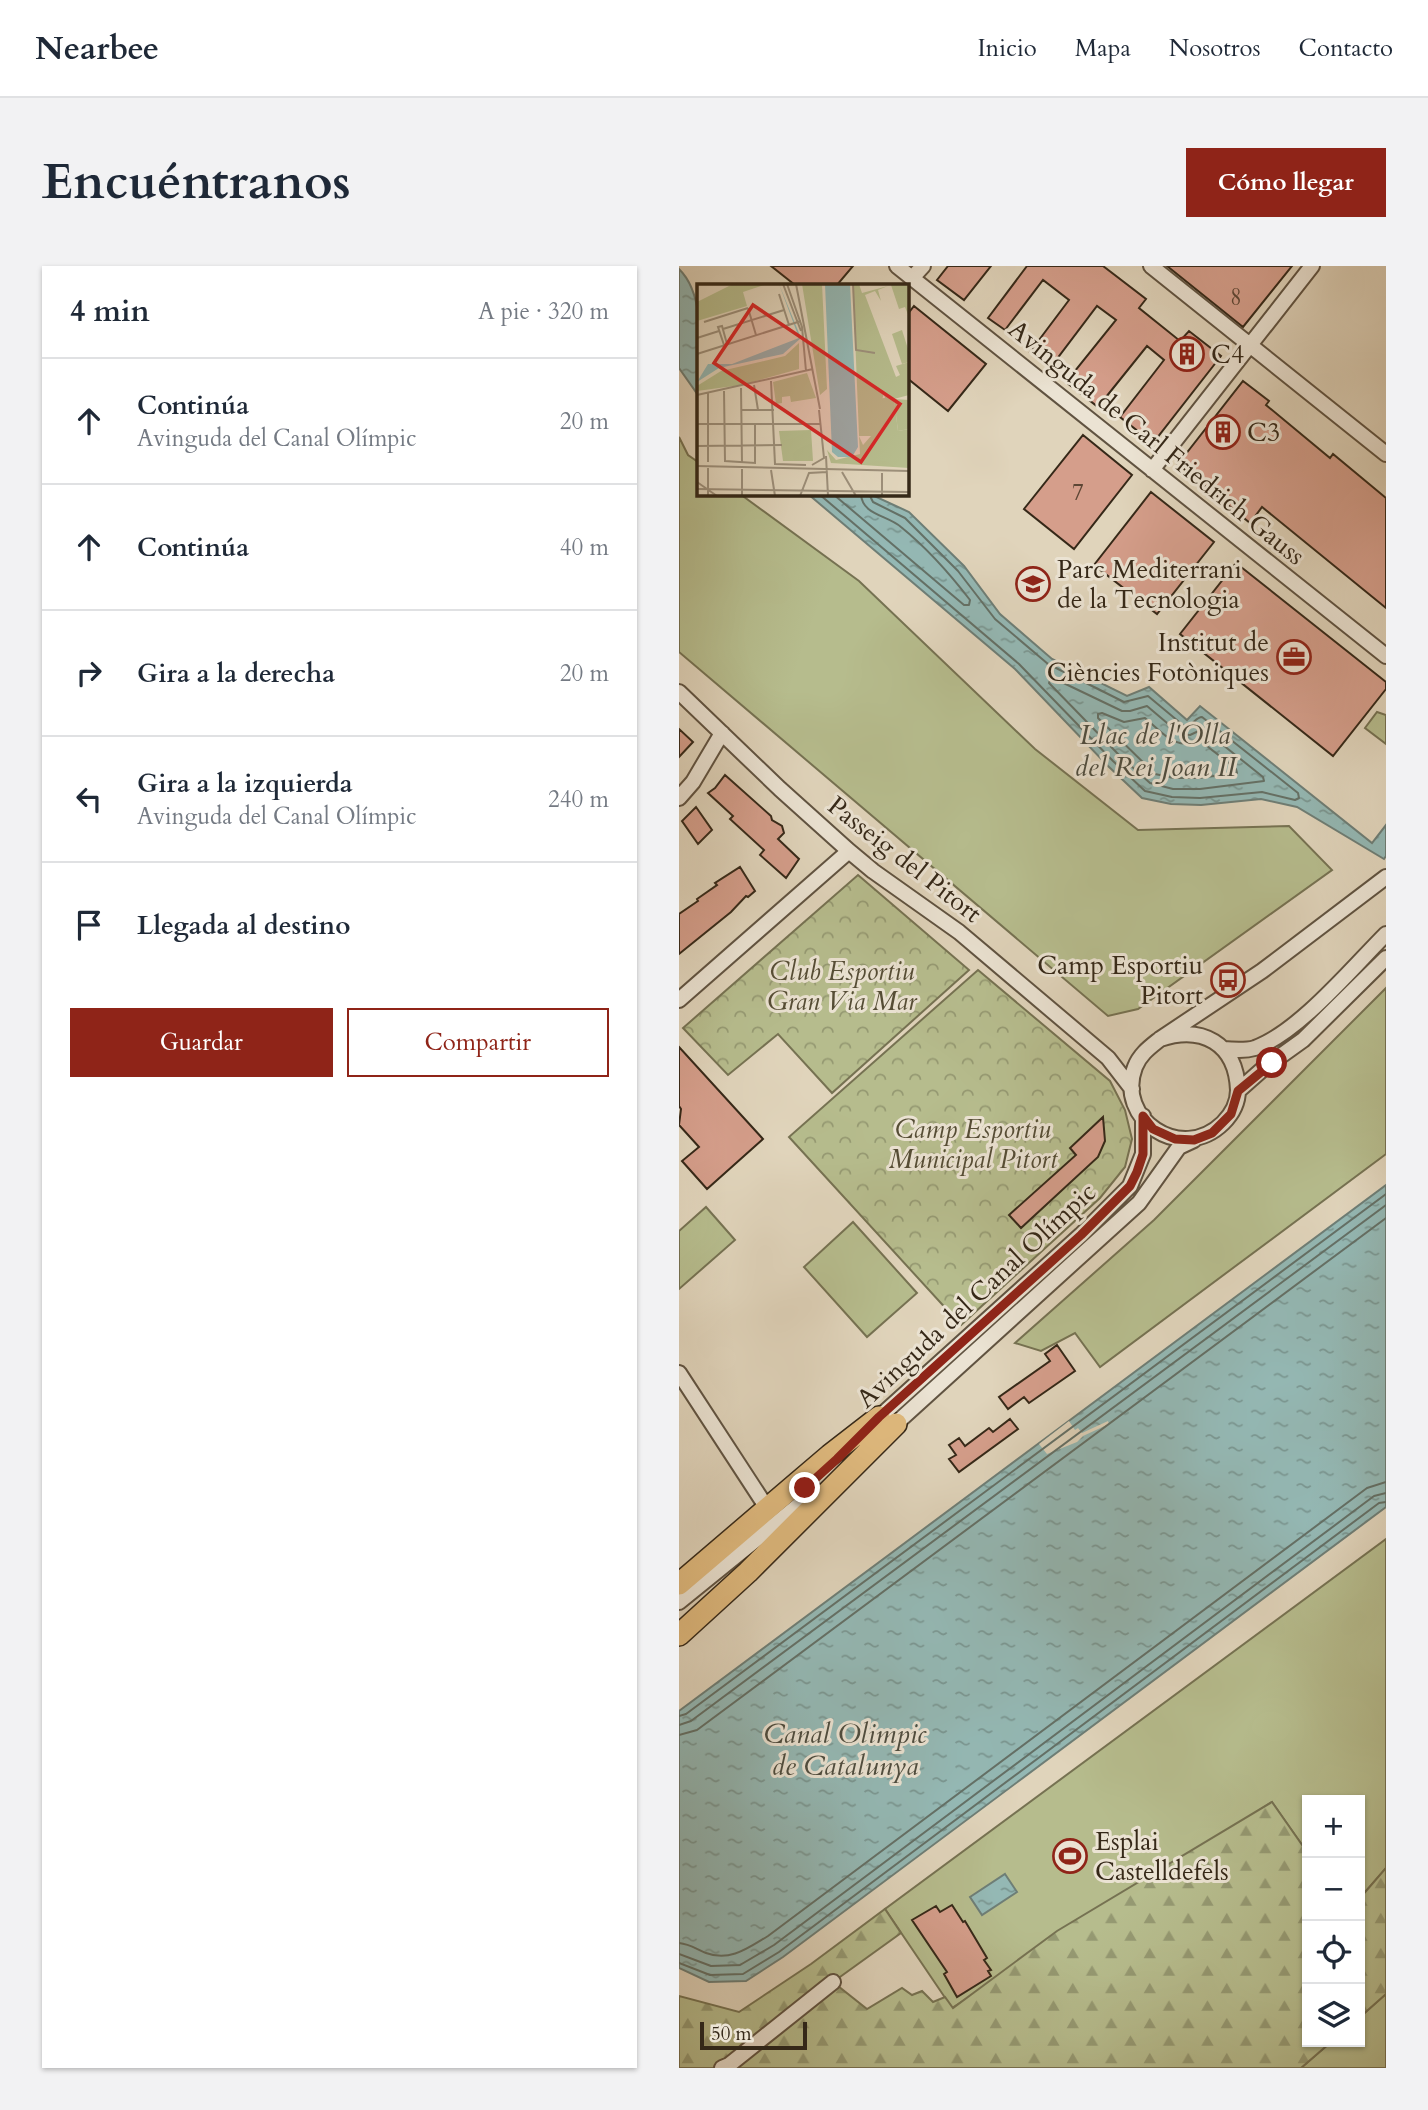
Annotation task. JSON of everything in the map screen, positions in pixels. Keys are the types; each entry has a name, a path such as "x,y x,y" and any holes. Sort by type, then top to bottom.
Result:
{"highway":[{"path":"686,1587 767,1508 830,1455 888,1420"},
{"path":"679,1635 738,1581 888,1420"}],"street":[{"name":"Avinguda de Carl Friedrich Gauss","path":"897,266 1386,656"},
{"path":"912,278 923,266"},
{"path":"1151,266 1386,454"},
{"path":"1152,470 1312,266"},
{"name":"Passeig del Pitort","path":"679,692 849,851 959,932 1108,1058 1132,1089"},
{"path":"679,798 693,782 722,733"},
{"path":"679,1000 849,851"},
{"path":"1219,1001 1206,1023 1217,1045 1237,1073 1238,1091 1231,1114 1212,1133 1194,1140 1164,1136 1153,1129 1136,1104 1132,1079 1142,1055 1160,1039 1219,1001 1386,877"},
{"path":"1160,1039 1177,1033 1191,1033 1217,1045 1240,1051 1253,1048 1282,1034 1386,934"},
{"path":"1238,1091 1303,1040 1386,958"},
{"path":"1108,1058 1123,1061 1142,1055"},
{"name":"Avinguda del Canal Olímpic","path":"679,1602 686,1587 710,1575 775,1526 1130,1186 1143,1154 1143,1116"},
{"name":"Avinguda del Canal Olímpic","path":"888,1420 1139,1203 1179,1147 1194,1140"},
{"path":"679,1373 767,1508"},
{"path":"722,2068 833,1982"}],"green space":[{"path":"679,437 688,455 697,461 697,495 741,495 859,581 1035,749 1138,830 1289,826 1332,870 1138,1009 1108,1016 679,652"},
{"path":"1377,712 1386,715 1386,744 1365,728"},
{"name":"Club Esportiu Gran Via Mar","path":"858,875 969,970 832,1093 778,1034 728,1075 683,1028"},
{"name":"Camp Esportiu Municipal Pitort","path":"978,970 1110,1081 1125,1110 1132,1139 1125,1167 1100,1198 961,1325 789,1137"},
{"path":"1386,988 1386,1154 1100,1367 1075,1333 1041,1351 1015,1343 1154,1220"},
{"path":"706,1207 735,1240 679,1289 679,1231"},
{"path":"853,1222 917,1293 867,1337 804,1267"},
{"path":"1386,1539 1386,1868 1365,1892 1365,1795 1302,1795 1302,1845 1272,1802 952,2008 885,1909"},
{"path":"1272,1802 1302,1845 1302,2047 1325,2047 1301,2068 679,2068 679,1996 739,2012 811,1964 885,1909 901,1933 833,1982 867,2009 902,1988 912,1995 922,1991 933,2002 945,1997 953,2008 1057,1931"},
{"path":"1386,1868 1386,1994 1365,2013 1365,1921 1365,1892"},
{"path":"1386,1994 1386,2068 1301,2068 1325,2047 1365,2047 1365,2013"}],"water":[{"path":"679,269 688,281 697,307 697,394 679,368"},
{"name":"Llac de l'Olla del Rei Joan II","path":"809,495 872,495 909,512 964,566 1000,614 1052,659 1127,696 1149,687 1187,720 1200,706 1372,843 1386,825 1386,856 1384,859 1297,807 1261,799 1201,805 1171,804 1142,798 1015,669"},
{"name":"Canal Olimpic de Catalunya","path":"1386,1185 1386,1507 783,1957 746,1981 709,1982 679,1968 679,1711"},
{"path":"1005,1874 1017,1892 982,1915 970,1897"}],"pier":[{"path":"1069,1421 1075,1430 1078,1428 1082,1433 1108,1421 1109,1424 1083,1436 1077,1442 1047,1454 1039,1444"}],"building":[{"path":"771,266 853,266 838,284 794,284"},
{"path":"948,266 991,266 964,300 937,280"},
{"name":"C4","path":"1027,266 1103,266 1146,299 1139,308 1180,341 1189,331 1221,356 1153,443 1120,417 1164,360 1147,346 1098,407 1066,382 1116,320 1097,306 1050,368 1030,352 1069,300 1043,280 1005,330 988,318"},
{"path":"1167,266 1292,266 1243,327"},
{"path":"914,306 986,364 948,411 908,379 908,314"},
{"path":"1243,381 1269,401 1266,405 1330,458 1333,454 1386,498 1386,608 1262,507 1250,523 1178,464"},
{"path":"1083,435 1132,475 1074,549 1024,509"},
{"path":"1151,492 1214,542 1157,614 1094,565"},
{"name":"Institut de Ciències Fotòniques","path":"1236,563 1386,682 1386,689 1333,756 1180,634"},
{"path":"679,729 693,742 679,757"},
{"path":"725,775 771,816 772,820 782,826 784,833 778,839 799,859 786,878 760,855 764,850 730,819 733,816 708,793"},
{"path":"696,807 712,830 698,844 682,821"},
{"path":"740,867 755,891 679,954 679,914 717,885 715,883"},
{"path":"679,1047 763,1139 707,1189 682,1161 699,1147 679,1125"},
{"path":"1103,1117 1105,1141 1098,1157 1021,1228 1009,1215 1076,1155 1070,1148"},
{"path":"1057,1345 1075,1371 1029,1403 1024,1397 1008,1409 999,1397 1050,1361 1045,1354"},
{"path":"1010,1419 1018,1429 959,1472 949,1459 956,1455 949,1445 959,1438 965,1446 989,1428 993,1432"},
{"path":"952,1905 963,1922 965,1921 991,1970 988,1971 991,1976 957,1997 944,1974 947,1972 912,1920 936,1906 940,1912"}],"place":[{"name":"C4","path":"1187,354"},
{"name":"C3","path":"1223,432"},
{"name":"Parc Mediterrani de la Tecnologia","path":"1033,584"},
{"name":"Institut de Ciències Fotòniques","path":"1294,657"},
{"name":"Camp Esportiu Pitort","path":"1228,980"},
{"name":"Esplai Castelldefels","path":"1070,1856"}],"route":[{"path":"805,1488 879,1417 1081,1235 1130,1186 1143,1154 1143,1116 1153,1129 1175,1139 1194,1140 1212,1133 1231,1114 1238,1091 1272,1063"}]}
